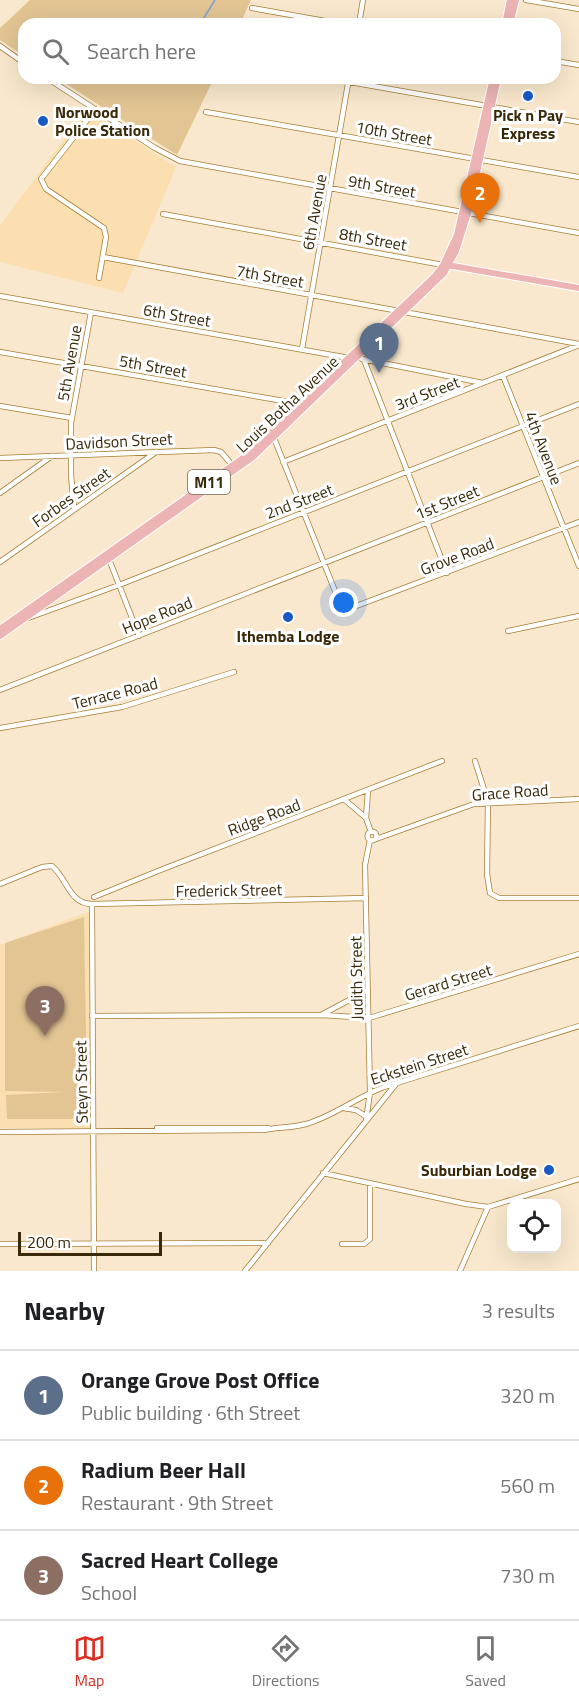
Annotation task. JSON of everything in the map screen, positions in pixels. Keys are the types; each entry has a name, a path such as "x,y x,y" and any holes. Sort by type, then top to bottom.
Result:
{"main road":[{"path":"506,18 510,0"},
{"path":"512,18 516,0"},
{"name":"Louis Botha Avenue","path":"0,636 247,462 356,359 446,265 458,245 478,160 492,84"},
{"name":"Louis Botha Avenue","path":"489,106 496,84"},
{"name":"8th Street","path":"446,265 579,288"},
{"name":"Louis Botha Avenue","path":"0,629 232,466 301,404 356,359"}],"street":[{"path":"360,18 363,0"},
{"path":"526,0 579,9"},
{"path":"252,8 308,18"},
{"path":"0,46 18,59"},
{"path":"561,62 579,65"},
{"name":"9th Street","path":"56,84 155,148 180,161 579,233"},
{"name":"6th Avenue","path":"302,349 348,84"},
{"path":"371,84 579,122"},
{"path":"95,110 41,179 46,189 104,228 106,237 99,278"},
{"name":"10th Street","path":"206,112 579,177"},
{"name":"8th Street","path":"163,214 446,265"},
{"name":"7th Street","path":"103,257 579,344"},
{"name":"6th Street","path":"0,296 485,383"},
{"name":"5th Avenue","path":"74,508 71,456 72,418 91,312"},
{"name":"3rd Street","path":"283,462 579,344"},
{"name":"5th Street","path":"0,352 301,404"},
{"path":"356,359 387,421 447,573"},
{"name":"4th Avenue","path":"503,376 579,566"},
{"name":"2nd Street","path":"26,618 119,585 579,404"},
{"path":"0,406 72,418"},
{"path":"273,438 324,563"},
{"name":"Davidson Street","path":"0,458 217,450 232,466"},
{"name":"Forbes Street","path":"0,562 156,452"},
{"path":"0,493 52,456"},
{"name":"1st Street","path":"324,563 579,463"},
{"name":"Grove Road","path":"324,563 340,608 344,612 579,522"},
{"path":"110,559 139,636"},
{"name":"Hope Road","path":"0,690 324,563"},
{"path":"508,631 579,616"},
{"name":"Terrace Road","path":"0,728 122,707 234,672"},
{"name":"Ridge Road","path":"94,897 163,868 442,761"},
{"path":"475,761 488,802 487,874 490,893 499,898 579,898"},
{"path":"366,818 368,791"},
{"name":"Grace Road","path":"373,839 396,833 470,805 488,802 579,799"},
{"path":"345,800 366,818"},
{"name":"Judith Street","path":"366,818 371,832 368,836 373,839 366,860 370,1092 367,1119"},
{"path":"0,884 42,867 52,866 72,894 81,902 93,904"},
{"name":"Frederick Street","path":"93,904 366,898"},
{"name":"Steyn Street","path":"93,904 94,1271"},
{"name":"Gerard Street","path":"93,1016 322,1015 369,1018 579,954"},
{"name":"Gerard Street","path":"322,1015 368,990"},
{"name":"Eckstein Street","path":"0,1132 229,1126 270,1128 308,1124 343,1108 370,1092 579,1026"},
{"path":"245,1271 397,1083"},
{"path":"343,1108 356,1110 367,1119"},
{"path":"323,1173 488,1207 579,1179"},
{"path":"342,1244 364,1244 370,1239 370,1183"},
{"path":"460,1271 488,1207"},
{"path":"0,1244 268,1243"}],"shaded area":[{"path":"30,0 251,0 243,18 18,18 18,52 0,40 0,28"},
{"path":"66,84 211,84 177,155"},
{"path":"87,109 176,167 123,293 0,262 0,225"},
{"path":"91,911 91,1128 0,1128 0,945"},
{"path":"84,917 87,1092 82,1093 82,1119 7,1119 6,1095 65,1092 5,1091 5,943"}],"waterway":[{"path":"204,18 215,0"}],"place":[{"name":"Pick n Pay Express","path":"528,96"},
{"name":"Norwood Police Station","path":"43,121"},
{"name":"Radium Beer Hall","path":"480,223"},
{"name":"Orange Grove Post Office","path":"379,373"},
{"name":"Ithemba Lodge","path":"288,617"},
{"name":"Sacred Heart College","path":"45,1036"},
{"name":"Suburbian Lodge","path":"549,1170"}]}
